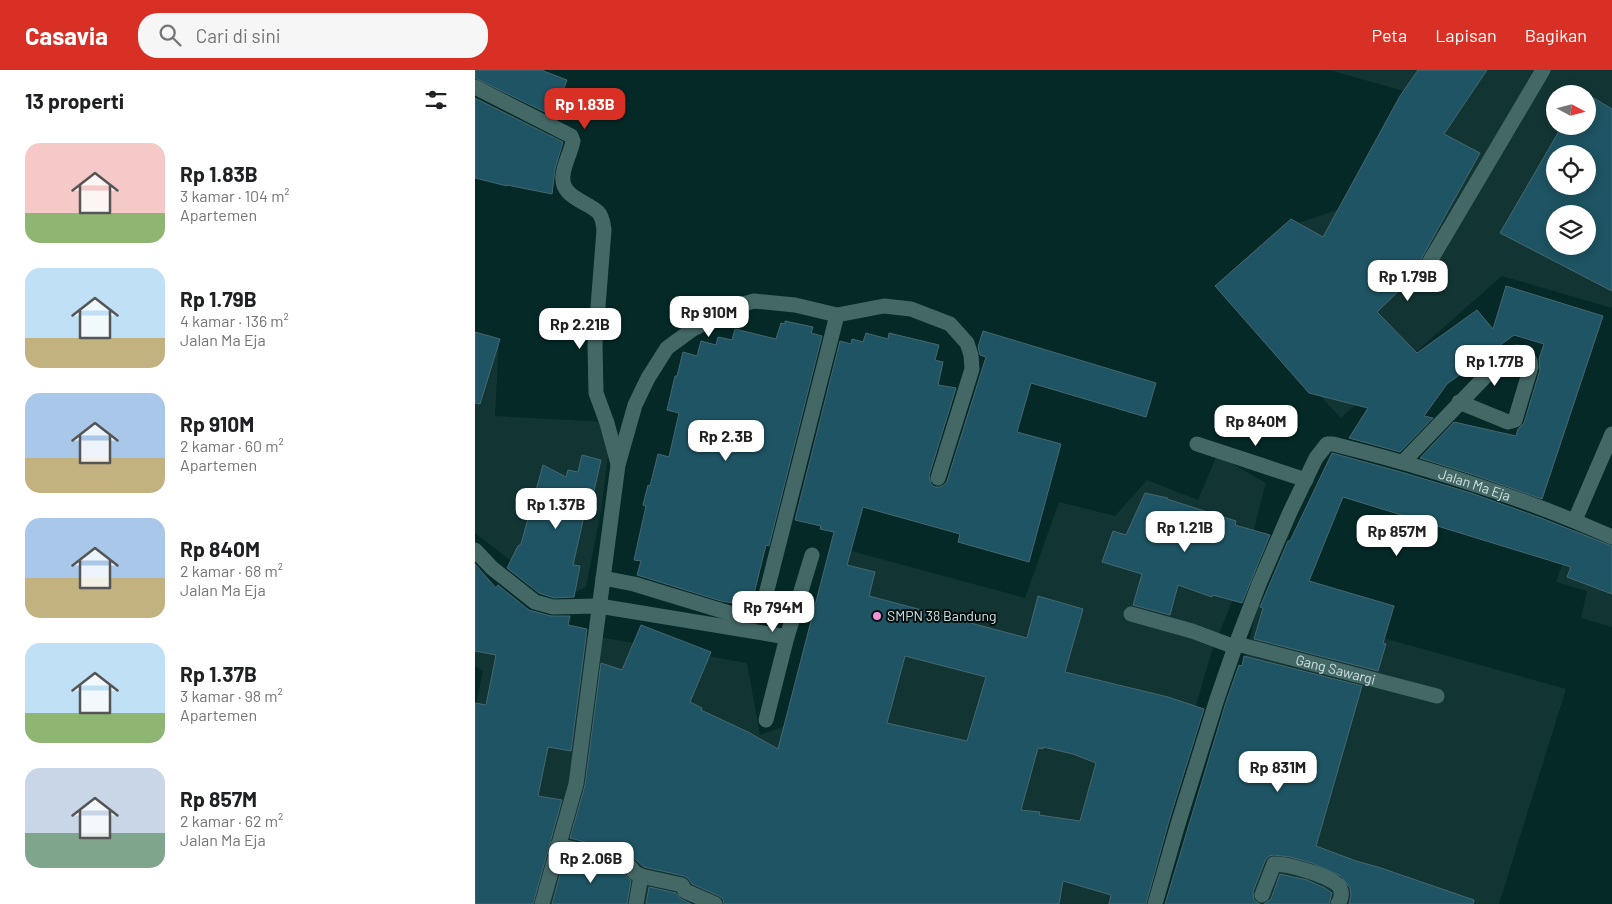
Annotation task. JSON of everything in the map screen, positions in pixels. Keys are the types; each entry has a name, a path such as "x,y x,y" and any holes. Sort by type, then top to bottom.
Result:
{"street":[{"path":"1423,273 1543,70"},
{"path":"475,87 571,136 573,141 563,175 564,185 571,196 599,212 605,230 595,345 597,393 618,465"},
{"path":"542,904 576,784 618,465 635,405 667,348 693,329 740,305 754,301 795,305 837,315 884,306 911,309 950,324 967,343 971,355 972,369 939,478"},
{"path":"603,578 634,584 736,615 756,616 762,610 837,315"},
{"path":"1403,462 1459,402 1506,355 1517,352 1530,360 1531,367 1515,420 1508,422 1459,402"},
{"path":"1575,520 1612,434"},
{"path":"1155,904 1217,699 1259,584 1306,480 1197,444"},
{"name":"Jalan Ma Eja","path":"1306,480 1321,450 1327,444 1333,444 1403,462 1575,520 1612,537"},
{"path":"475,550 492,568 535,602 553,607 599,606 787,636"},
{"path":"767,720 787,636 812,555"},
{"name":"Gang Sawargi","path":"1131,614 1192,631 1236,646 1437,696"},
{"path":"558,845 626,862 635,873 641,876 682,884 685,891 715,904"},
{"path":"1262,895 1274,864 1281,863 1337,883 1341,888 1342,896 1339,904"},
{"path":"636,904 641,876"}],"shaded area":[{"path":"1329,70 1612,70 1612,308 1502,276 1341,418 1221,291 1295,224 1340,209 1411,93"},
{"path":"475,335 499,342 495,416 606,422 608,456 601,511 586,587 573,593 532,577 475,533"},
{"path":"1217,455 1266,483 1241,579 1211,654 1138,904 475,904 475,708 483,671 475,666 475,610 503,625 605,638 747,663 760,735 785,726 833,546 1025,598 1059,502 1115,516 1147,480 1198,500"},
{"path":"1576,526 1612,544 1612,627 1581,618 1587,591 1556,582"},
{"path":"1257,603 1566,689 1499,904 1172,904 1249,645"}],"building":[{"path":"475,70 541,70 567,80 553,116 475,78"},
{"path":"1418,70 1487,70 1444,134 1480,153 1409,281 1377,312 1417,353 1477,310 1493,329 1506,286 1603,316 1542,499 1420,458 1454,422 1516,436 1518,429 1524,423 1540,370 1539,359 1544,344 1514,335 1447,384 1424,416 1433,418 1400,452 1349,438 1368,408 1309,393 1215,286 1291,219 1323,237 1400,96"},
{"path":"475,98 563,142 555,169 552,194 475,178"},
{"path":"1596,99 1612,109 1612,291 1500,233 1546,154 1546,195 1596,195 1596,145 1551,145 1557,135 1596,135"},
{"path":"785,321 813,327 811,333 822,336 769,546 766,545 751,606 721,601 637,575 641,561 634,560 646,506 643,505 648,485 650,486 658,454 669,457 679,413 667,410 683,352 697,356 701,341 716,345 718,337 732,340 735,329 776,339 781,323 785,324"},
{"path":"983,331 1156,383 1146,417 1031,383 1017,432 1061,444 1029,562 958,542 960,534 863,507 847,565 875,572 869,596 1027,638 1038,596 1083,609 1065,672 1168,697 1204,709 1169,821 1146,904 1109,904 1111,895 1063,881 1059,904 724,904 723,899 719,896 692,884 684,876 644,867 628,853 570,838 585,785 601,663 622,670 641,625 711,652 690,702 702,708 701,710 748,732 778,749 834,532 820,529 821,526 795,520 840,341 851,344 852,339 863,342 866,333 888,339 889,333 939,345 935,360 943,362 938,385 956,388 929,476 931,484 935,487 944,485 947,481 986,357 980,355 978,347","holes":["905,656 986,677 967,741 887,723","1043,747 1073,754 1096,763 1080,821 1039,815 1040,812 1021,810 1038,748 1043,749"]},
{"path":"475,332 500,339 480,404 475,403"},
{"path":"1332,453 1471,493 1612,546 1612,594 1567,577 1571,567 1343,497 1309,581 1394,606 1383,643 1386,644 1378,671 1254,639 1263,608 1260,607 1288,541 1290,541"},
{"path":"582,455 601,460 589,513 585,512 573,565 580,566 574,597 554,598 539,593 507,568 518,546 521,544 543,465 566,477 568,470 578,472"},
{"path":"1145,493 1168,498 1236,521 1235,525 1270,535 1242,603 1213,595 1212,597 1178,585 1170,615 1133,605 1142,574 1102,562 1113,531 1126,535"},
{"path":"475,564 496,588 498,585 529,610 551,616 570,616 568,625 587,629 571,751 548,747 538,796 562,800 533,904 475,904 475,703 486,705 496,655 475,651"},
{"path":"1244,656 1362,686 1316,846 1474,900 1473,904 1349,904 1350,888 1341,876 1312,863 1274,855 1269,856 1265,861 1253,892 1254,900 1260,904 1165,904 1226,702 1239,665 1242,666"},
{"path":"565,856 621,870 631,881 627,904 552,904"},
{"path":"1280,874 1307,880 1325,888 1332,893 1329,904 1264,904 1271,899"},
{"path":"649,887 676,893 681,899 691,904 646,904"}],"place":[{"name":"SMPN 38 Bandung","path":"877,616"}]}
